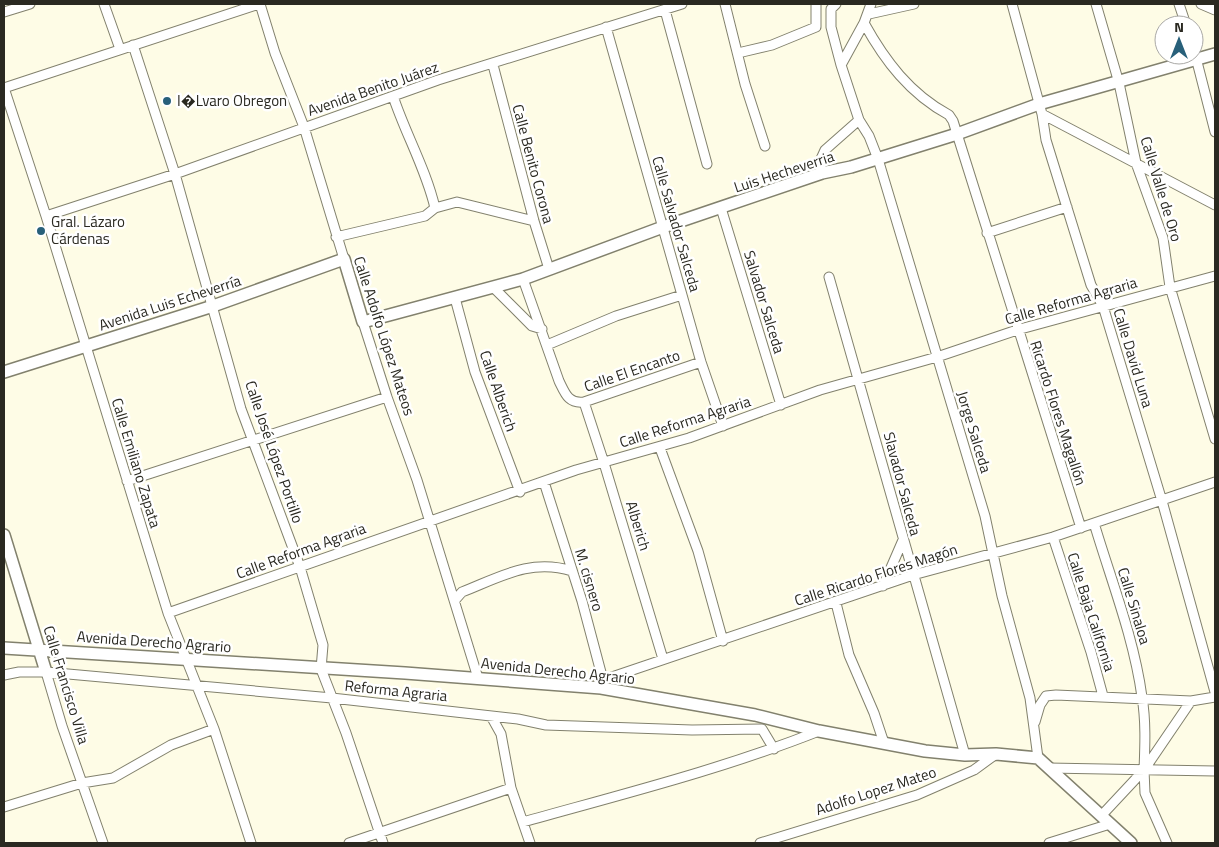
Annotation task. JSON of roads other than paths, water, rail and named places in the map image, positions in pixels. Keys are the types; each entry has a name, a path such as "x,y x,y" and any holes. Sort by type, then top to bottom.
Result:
{"street":[{"path":"4,12 30,4"},
{"path":"104,4 120,49"},
{"path":"4,88 259,4"},
{"name":"Calle Adolfo López Mateos","path":"259,4 304,127 336,237 387,397 430,521 478,678"},
{"name":"Avenida Benito Juárez","path":"46,216 175,174 393,96 682,4"},
{"path":"725,4 745,84 765,146"},
{"path":"816,4 816,27"},
{"path":"841,65 867,19 871,4"},
{"path":"867,19 914,4"},
{"name":"Calle David Luna","path":"1012,4 1040,109 1046,140 1091,285 1103,306 1162,500 1215,692"},
{"name":"Calle Valle de Oro","path":"1096,4 1120,82 1136,163 1163,238 1170,287 1215,440"},
{"path":"1201,4 1215,10"},
{"path":"738,53 772,45 816,27 833,7"},
{"name":"Jorge Salceda","path":"833,7 832,27 841,65 859,120 870,136 878,159 985,516 1035,724 1038,758"},
{"path":"665,10 707,164"},
{"name":"Ricardo Flores Magallón","path":"867,19 888,64 917,93 949,115 957,134 1017,330 1081,528"},
{"name":"Calle Salvador Salceda","path":"606,27 701,362 723,426"},
{"name":"Calle José López Portillo","path":"133,45 175,174 241,409 254,439 300,567 323,645 321,669"},
{"name":"Calle Benito Corona","path":"493,65 534,221 549,269"},
{"name":"Luis Hecheverria","path":"363,322 523,279 663,227 822,173 878,159 1040,109 1168,65"},
{"path":"1198,65 1215,132"},
{"name":"Calle Emiliano Zapata","path":"4,88 46,216 168,613 214,730 251,843"},
{"path":"393,96 431,193 435,208"},
{"path":"1040,109 1215,205"},
{"path":"822,173 820,161 825,150 859,120"},
{"path":"336,237 425,216 435,208 457,202 534,221"},
{"path":"987,233 1068,207"},
{"name":"Salvador Salceda","path":"721,208 781,405"},
{"name":"Avenida Luis Echeverría","path":"4,372 213,306 344,259"},
{"name":"Calle Reforma Agraria","path":"168,613 430,521 520,492 544,482 660,448 858,378 937,357 1017,330 1215,276"},
{"name":"Slavador Salceda","path":"829,277 966,755"},
{"path":"523,279 547,345 616,316 682,295"},
{"path":"493,287 532,326 542,330"},
{"name":"Calle Alberich","path":"455,298 475,372 520,492"},
{"name":"Calle El Encanto","path":"547,345 559,381 566,397 571,401 584,402 701,362"},
{"path":"128,481 387,397"},
{"name":"Alberich","path":"584,402 662,659"},
{"path":"660,448 698,551 723,641"},
{"name":"M. cisnero","path":"544,482 572,571 602,684"},
{"name":"Calle Ricardo Flores Magón","path":"602,684 662,659 723,641 913,574 1053,537 1215,482"},
{"name":"Calle Sinaloa","path":"1094,523 1136,662 1143,699 1145,793 1167,843"},
{"name":"Calle Francisco Villa","path":"4,535 46,672 103,843"},
{"name":"Calle Baja California","path":"1053,537 1091,652 1103,696"},
{"path":"883,586 904,540"},
{"path":"455,600 462,592 528,567 554,565 572,571"},
{"path":"836,602 848,655 874,713 884,744"},
{"name":"Avenida Derecho Agrario","path":"5,649 39,648 321,669 602,684 755,714 884,744 966,755 996,754 1038,758"},
{"path":"321,669 346,732 383,843"},
{"name":"Reforma Agraria","path":"4,675 46,672 332,698 492,716 560,726 692,730 762,729"},
{"path":"1035,724 1040,705 1046,696 1103,696 1191,701 1215,697"},
{"path":"1049,843 1105,820 1144,770 1191,701"},
{"path":"755,714 774,749"},
{"path":"492,716 501,734 511,788 530,843"},
{"path":"4,807 82,783 113,778 171,744 214,730"},
{"path":"524,822 774,749 820,730"},
{"name":"Adolfo Lopez Mateo","path":"760,843 917,795 974,770 996,754"},
{"path":"1038,758 1132,843"},
{"path":"1048,768 1215,771"},
{"path":"349,843 511,788"}],"place":[{"name":"I�Lvaro Obregon","path":"167,101"},
{"name":"Gral. Lázaro Cárdenas","path":"41,231"}]}
